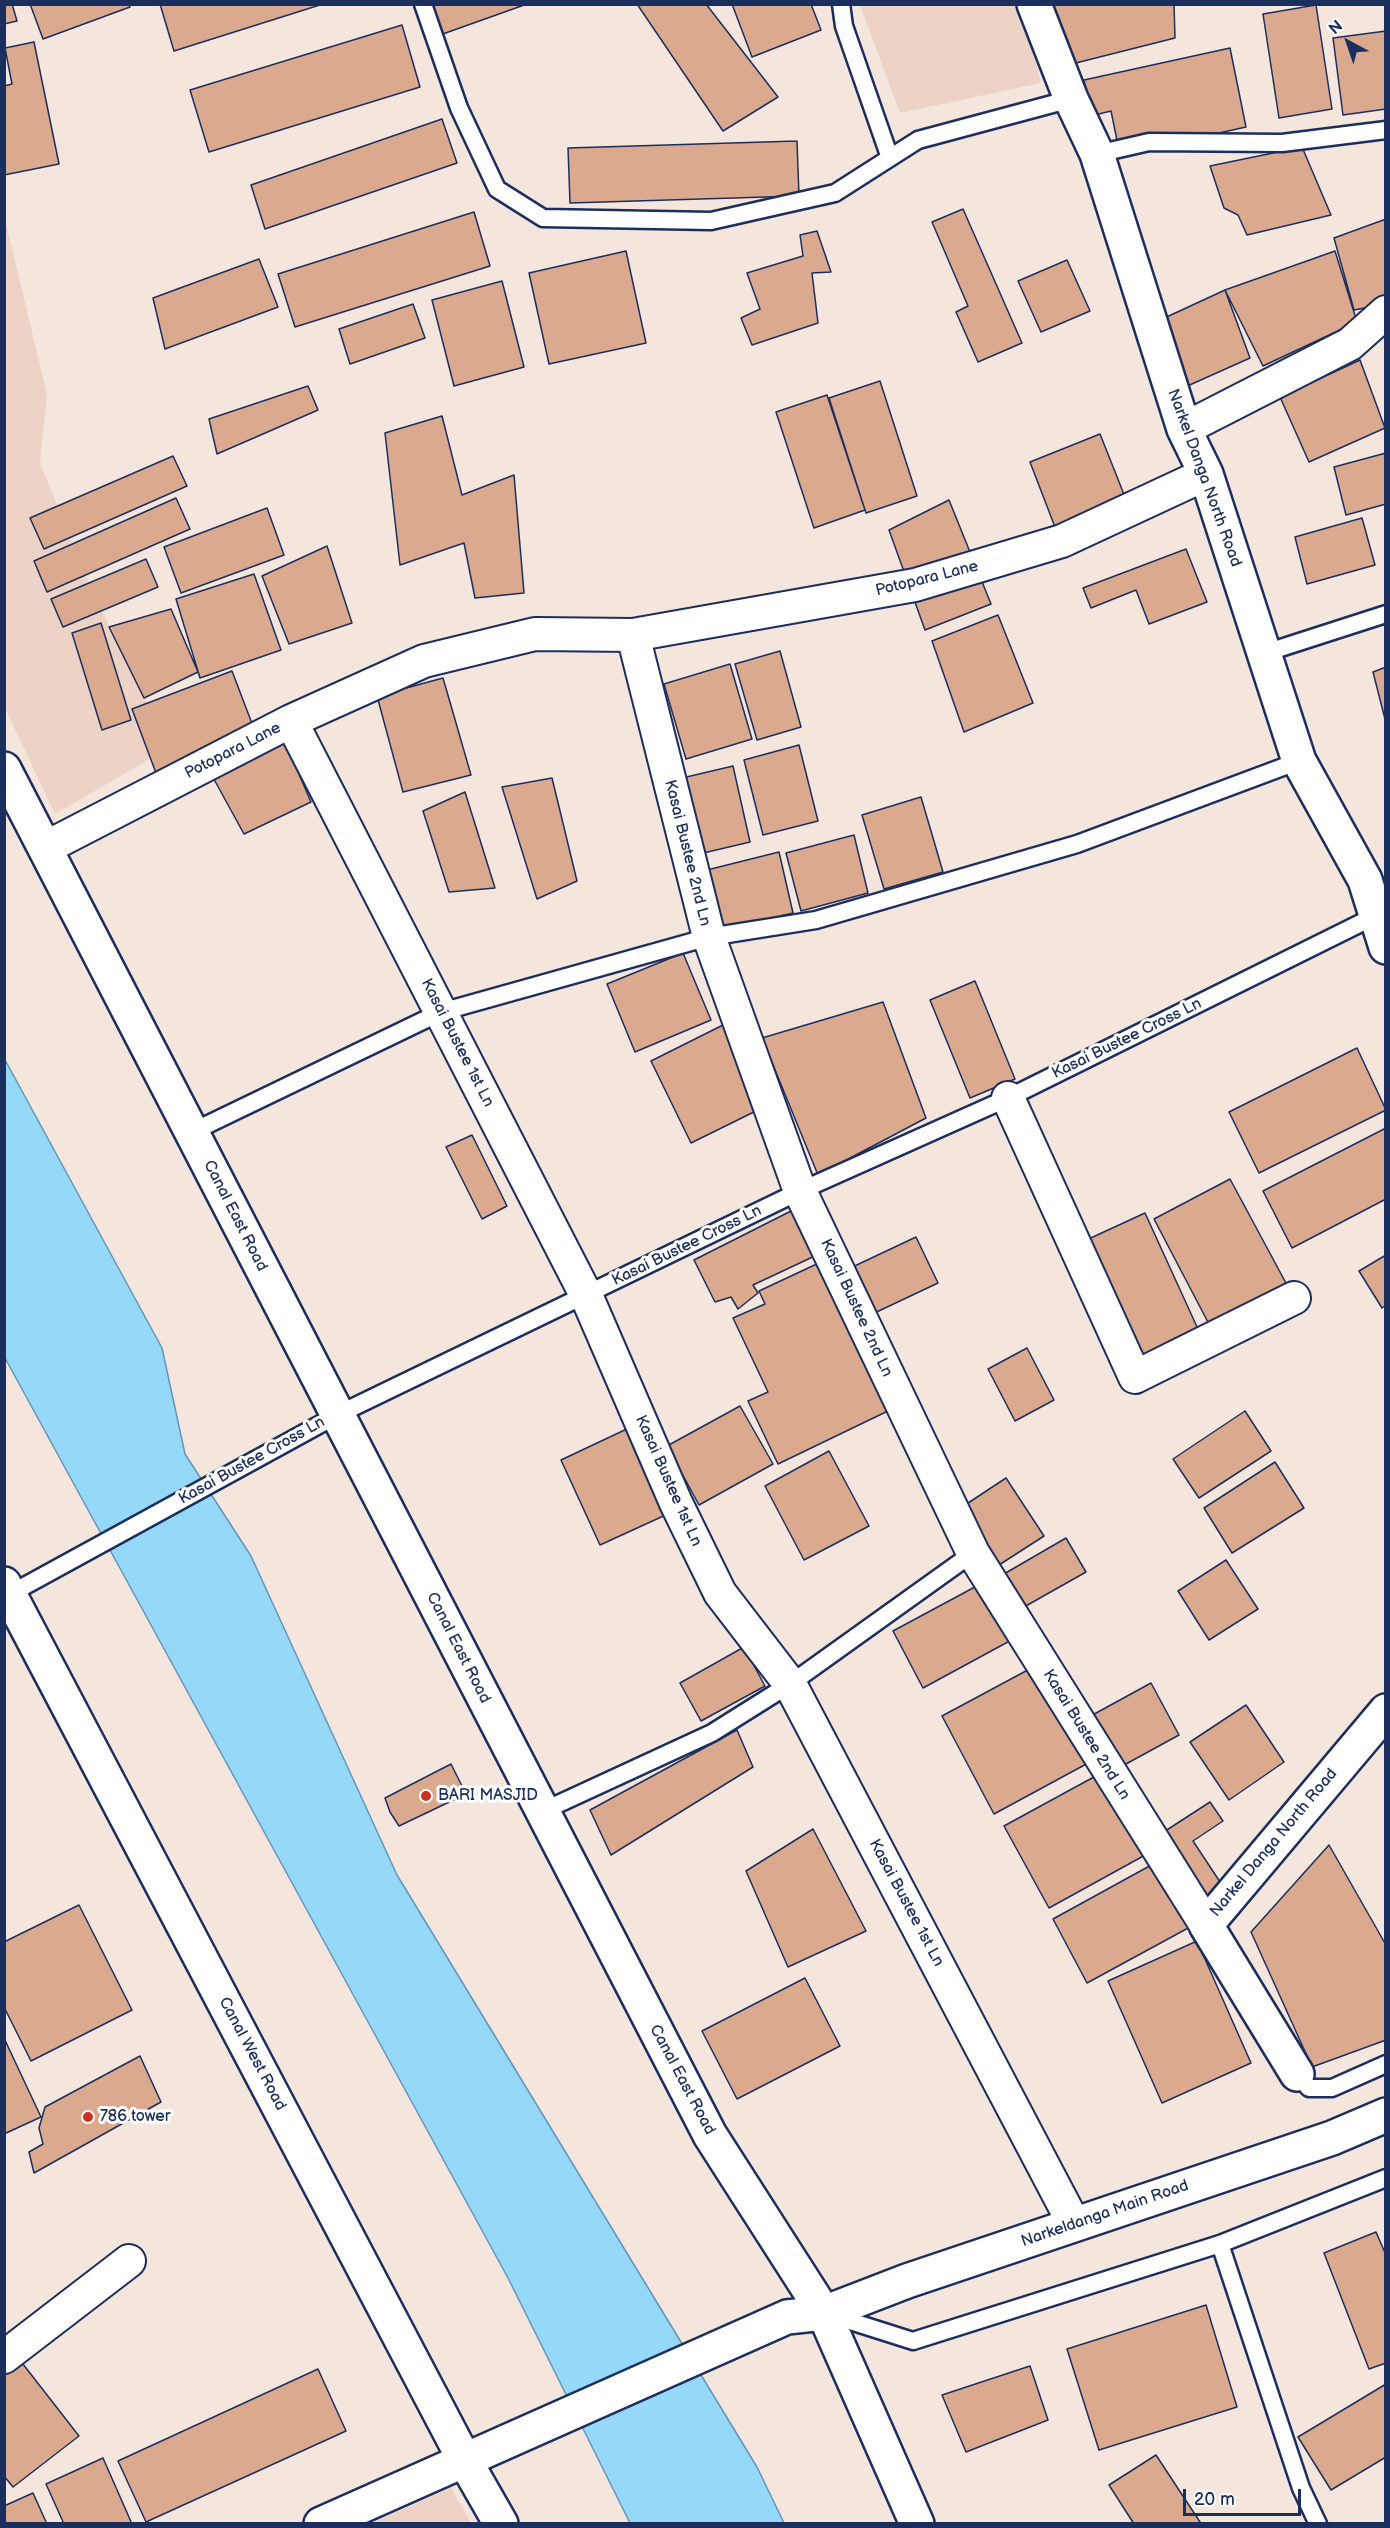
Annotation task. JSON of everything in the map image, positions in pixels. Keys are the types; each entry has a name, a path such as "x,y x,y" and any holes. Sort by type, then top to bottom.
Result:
{"main road":[{"name":"Narkel Danga North Road","path":"1034,4 1071,99 1097,154 1184,429 1206,474 1299,761 1375,877 1375,916 1386,947"},
{"name":"Canal East Road","path":"4,769 710,2135 824,2313 917,2523"},
{"name":"Canal West Road","path":"7,1589 465,2461 501,2523"},
{"name":"Narkel Danga North Road","path":"1297,2074 1206,1925 1386,1711"},
{"name":"Narkeldanga Main Road","path":"465,2461 787,2317 824,2313 907,2281 1332,2138 1386,2115"},
{"path":"321,2523 465,2461"}],"street":[{"path":"1184,429 1350,344 1386,312"},
{"name":"Potopara Lane","path":"45,848 291,721 424,661 535,634 633,635 915,585 1062,541 1206,474"},
{"name":"Kasai Bustee 2nd Ln","path":"633,635 708,937 800,1191 972,1552 1206,1925"},
{"name":"Kasai Bustee 1st Ln","path":"291,721 586,1295 676,1503 720,1593 790,1684 1074,2224"},
{"path":"1008,1098 1136,1377 1294,1298"},
{"path":"4,2357 129,2261"}],"lane":[{"path":"423,4 459,108 497,189 543,218 711,221 835,193 918,140 1071,99"},
{"path":"841,4 844,26 890,158"},
{"path":"1097,154 1149,142 1282,143 1386,130"},
{"path":"1265,653 1386,614"},
{"path":"192,1132 441,1012 708,937 816,920 1077,844 1299,761"},
{"name":"Kasai Bustee Cross Ln","path":"7,1589 88,1550 337,1414 800,1191 1008,1098 1375,916"},
{"path":"543,1811 712,1733 790,1684 972,1552"},
{"path":"1297,2074 1309,2088 1332,2088 1386,2064"},
{"path":"824,2313 913,2341 1220,2244 1386,2178"},
{"path":"1220,2244 1301,2488 1318,2523"}],"shaded area":[{"path":"860,5 1020,5 1041,83 900,113"},
{"path":"4,215 47,395 40,463 86,578 169,748 55,814 5,708"},
{"path":"451,2488 471,2523 372,2523"}],"water":[{"path":"4,1058 162,1348 185,1454 251,1556 397,1875 757,2467 784,2523 630,2523 508,2278 5,1358"}],"building":[{"path":"4,4 12,4 17,21 4,24"},
{"path":"30,4 129,4 130,7 43,39"},
{"path":"160,4 323,4 174,51"},
{"path":"430,4 527,4 440,35"},
{"path":"637,4 706,4 778,97 723,131"},
{"path":"732,4 811,4 821,30 752,57"},
{"path":"1026,4 1174,4 1175,38 1044,71"},
{"path":"1316,5 1332,109 1279,118 1263,14"},
{"path":"402,25 420,87 209,152 190,90"},
{"path":"1386,31 1386,109 1343,115 1333,38"},
{"path":"34,42 59,164 4,175 4,86 12,84 5,48"},
{"path":"1230,48 1246,127 1120,155 1111,111 1091,116 1084,80"},
{"path":"442,119 457,163 265,229 251,185"},
{"path":"797,141 799,196 570,203 568,148"},
{"path":"1302,147 1331,215 1247,235 1238,215 1224,208 1210,166"},
{"path":"963,209 1022,343 978,362 956,312 968,306 932,222"},
{"path":"474,212 490,266 295,327 278,274"},
{"path":"1386,219 1386,304 1354,310 1334,238"},
{"path":"817,231 831,272 812,273 818,323 752,345 741,318 760,309 747,273 803,256 800,235"},
{"path":"626,251 646,343 549,364 529,273"},
{"path":"1335,251 1357,322 1263,366 1225,290"},
{"path":"259,259 278,307 165,349 153,298"},
{"path":"1067,260 1090,311 1041,332 1018,281"},
{"path":"502,281 524,367 454,386 432,300"},
{"path":"1225,290 1250,358 1174,392 1145,327"},
{"path":"413,304 425,338 350,364 339,329"},
{"path":"1360,360 1385,428 1309,462 1280,397"},
{"path":"880,381 917,496 866,513 829,398"},
{"path":"308,386 318,410 217,454 209,419"},
{"path":"827,395 865,510 814,528 776,412"},
{"path":"442,416 462,495 514,475 524,593 475,598 464,543 400,565 385,433"},
{"path":"1100,434 1129,507 1058,535 1030,462"},
{"path":"1386,453 1386,504 1346,515 1334,467"},
{"path":"173,456 187,486 44,549 30,518"},
{"path":"176,498 190,529 47,592 34,561"},
{"path":"949,500 991,604 925,630 889,530"},
{"path":"267,508 284,555 181,593 164,547"},
{"path":"1362,518 1375,565 1307,584 1295,537"},
{"path":"327,546 352,623 289,644 262,576"},
{"path":"1186,549 1207,602 1149,624 1136,590 1091,608 1083,588"},
{"path":"146,559 158,587 63,627 51,599"},
{"path":"254,574 281,650 200,678 176,599"},
{"path":"171,609 198,672 144,698 109,627"},
{"path":"998,615 1033,703 964,732 932,641"},
{"path":"101,623 131,720 102,730 72,633"},
{"path":"780,651 801,727 757,740 735,664"},
{"path":"730,664 752,739 686,759 664,684"},
{"path":"1386,667 1386,723 1373,672"},
{"path":"232,671 256,734 156,773 132,709"},
{"path":"443,678 471,775 403,792 377,696"},
{"path":"283,737 311,802 244,834 210,772"},
{"path":"799,745 818,821 763,835 744,760"},
{"path":"733,766 750,842 695,855 678,779"},
{"path":"552,778 577,881 537,899 502,787"},
{"path":"465,792 495,888 449,892 423,811"},
{"path":"921,797 943,872 884,889 862,815"},
{"path":"854,835 868,893 801,911 786,853"},
{"path":"779,852 793,913 717,931 703,871"},
{"path":"683,953 711,1020 635,1052 607,984"},
{"path":"975,981 1015,1079 970,1098 930,1000"},
{"path":"883,1002 926,1118 818,1175 762,1038"},
{"path":"723,1025 764,1107 691,1143 651,1061"},
{"path":"1357,1048 1386,1110 1259,1173 1229,1112"},
{"path":"1386,1128 1386,1199 1292,1248 1263,1191"},
{"path":"472,1135 507,1206 482,1219 446,1147"},
{"path":"1230,1179 1287,1285 1210,1326 1154,1219"},
{"path":"797,1208 819,1254 753,1285 758,1293 738,1309 731,1297 715,1302 694,1260"},
{"path":"1145,1213 1203,1340 1139,1370 1082,1242"},
{"path":"916,1237 938,1283 866,1317 844,1271"},
{"path":"1386,1255 1386,1305 1382,1308 1359,1271"},
{"path":"821,1262 890,1410 778,1464 748,1401 768,1392 733,1318 765,1304 759,1291"},
{"path":"1027,1348 1054,1400 1015,1421 988,1369"},
{"path":"740,1406 773,1464 699,1505 667,1446"},
{"path":"1245,1411 1271,1451 1199,1498 1173,1459"},
{"path":"631,1427 670,1513 600,1545 561,1460"},
{"path":"829,1451 869,1526 804,1560 765,1486"},
{"path":"1275,1462 1304,1508 1232,1553 1204,1508"},
{"path":"1006,1478 1044,1536 999,1565 962,1507"},
{"path":"1066,1538 1086,1572 1017,1611 997,1578"},
{"path":"1226,1560 1258,1609 1209,1640 1178,1591"},
{"path":"986,1581 1017,1637 923,1688 893,1631"},
{"path":"744,1647 765,1686 701,1721 680,1683"},
{"path":"1037,1665 1090,1762 994,1814 942,1716"},
{"path":"1151,1683 1179,1735 1115,1770 1087,1718"},
{"path":"1246,1705 1284,1762 1229,1800 1190,1742"},
{"path":"737,1730 753,1767 611,1855 590,1810"},
{"name":"BARI MASJID","path":"451,1764 466,1794 399,1826 385,1798"},
{"path":"1103,1772 1147,1854 1049,1908 1004,1826"},
{"path":"1210,1802 1223,1821 1193,1841 1228,1894 1203,1910 1156,1837"},
{"path":"813,1829 866,1931 788,1967 746,1871"},
{"path":"1329,1845 1386,1945 1386,2040 1312,2067 1251,1932"},
{"path":"1155,1863 1190,1927 1087,1983 1053,1919"},
{"path":"79,1905 132,2010 31,2061 4,2007 4,1942"},
{"path":"1197,1941 1251,2063 1162,2103 1108,1981"},
{"path":"805,1978 840,2046 737,2099 702,2031"},
{"path":"4,2038 41,2117 4,2134"},
{"name":"786 tower","path":"140,2056 161,2102 34,2173 29,2152 43,2144 39,2128 45,2107"},
{"path":"1376,2232 1386,2255 1386,2363 1369,2369 1324,2253"},
{"path":"1206,2305 1237,2407 1099,2450 1067,2349"},
{"path":"19,2359 79,2436 13,2487 4,2476 4,2370"},
{"path":"1030,2366 1048,2420 966,2452 942,2395"},
{"path":"318,2369 346,2431 146,2522 118,2461"},
{"path":"1386,2384 1386,2457 1331,2490 1298,2437"},
{"path":"1156,2455 1200,2522 1197,2524 1134,2524 1109,2485"},
{"path":"103,2458 132,2524 64,2524 46,2484"},
{"path":"33,2493 47,2524 4,2524 4,2506"}],"place":[{"name":"BARI MASJID","path":"426,1796"},
{"name":"786 tower","path":"88,2117"}]}
